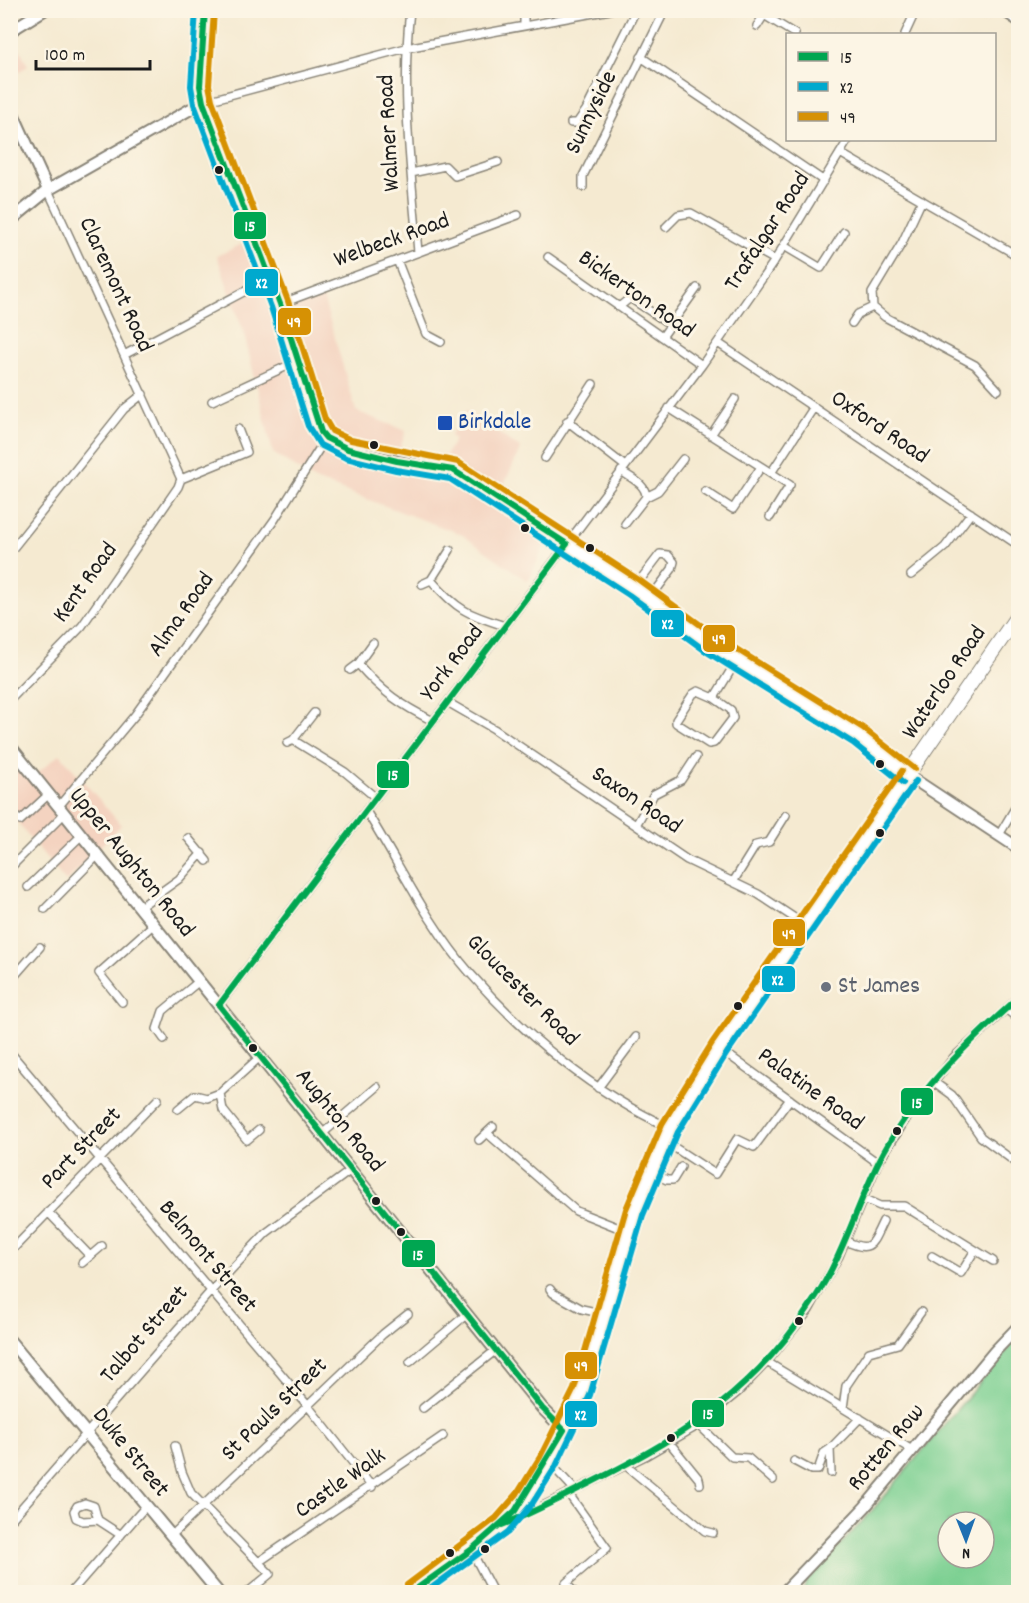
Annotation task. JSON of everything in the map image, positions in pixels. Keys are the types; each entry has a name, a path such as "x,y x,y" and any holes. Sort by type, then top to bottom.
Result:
{"highway":[{"name":"Waterloo Road","path":"412,1593 502,1525 524,1499 548,1461 582,1392 629,1232 668,1135 719,1048 1018,615"}],"street":[{"path":"10,31 44,10"},
{"path":"205,10 200,86 203,102 280,304 316,423 326,438 348,449 382,458 453,470 634,588 737,660 858,736 909,776 1018,848"},
{"name":"Walmer Road","path":"410,10 406,48 411,173 418,252"},
{"path":"524,10 524,24"},
{"path":"10,221 48,190 203,102 406,48 524,24 610,10"},
{"path":"571,123 577,123 586,111 636,10"},
{"name":"Sunnyside","path":"583,187 583,176 665,10"},
{"path":"905,33 916,10"},
{"path":"1003,10 1018,20"},
{"path":"757,26 761,13 793,33"},
{"path":"641,57 824,181"},
{"name":"Claremont Road","path":"10,108 181,479"},
{"name":"Trafalgar Road","path":"718,343 784,246 847,141"},
{"path":"840,153 1018,256"},
{"path":"411,173 445,166 454,176 498,162"},
{"path":"922,200 902,243 872,293 873,306 885,317 975,365 998,390"},
{"path":"666,227 678,216 691,213 775,260"},
{"name":"Welbeck Road","path":"280,304 518,215"},
{"path":"784,246 821,268 843,232"},
{"name":"Bickerton Road","path":"548,257 702,365"},
{"path":"397,260 426,334 441,342"},
{"path":"124,355 270,279"},
{"path":"662,337 697,288"},
{"path":"620,307 630,298 671,325"},
{"path":"852,323 858,314 873,306"},
{"name":"York Road","path":"219,1005 433,721 449,703 718,343"},
{"name":"Oxford Road","path":"718,343 1018,545"},
{"path":"212,401 298,361"},
{"path":"545,458 593,384"},
{"path":"10,552 124,410 143,394"},
{"path":"711,435 735,399"},
{"path":"771,473 814,407"},
{"path":"669,408 747,455 761,467 790,485 770,517"},
{"path":"567,421 643,487 646,497"},
{"path":"181,479 247,452 238,429"},
{"name":"Alma Road","path":"10,864 12,866 62,810 135,715 275,519 326,438"},
{"path":"625,524 646,497 658,491 683,459"},
{"path":"705,491 733,509 761,467"},
{"name":"Kent Road","path":"10,700 82,626 181,479"},
{"path":"911,575 945,547 971,513"},
{"path":"422,584 431,580 450,550"},
{"path":"634,588 660,554 668,555 674,562 672,569 649,600"},
{"path":"431,580 452,605 471,615 505,626"},
{"path":"350,670 358,664 373,643"},
{"path":"714,698 737,660"},
{"path":"358,664 379,689 405,707 433,721"},
{"path":"698,691 714,698 730,710 733,718 714,743 709,744 676,723 676,720 687,700 698,691"},
{"name":"Saxon Road","path":"449,703 494,729 687,860 758,894 805,925"},
{"path":"314,713 290,742 345,772 376,798"},
{"name":"Upper Aughton Road","path":"12,751 219,1005"},
{"path":"636,825 654,794 681,780 696,757"},
{"path":"10,811 20,821 49,794"},
{"path":"999,835 1018,803"},
{"name":"Gloucester Road","path":"366,812 420,903 469,972 554,1054 620,1104 668,1135 715,1174 737,1140 754,1147 790,1099"},
{"path":"733,882 756,845 769,842 786,814"},
{"path":"28,886 82,835"},
{"path":"188,838 207,861"},
{"path":"140,907 179,879 202,853"},
{"path":"45,909 98,855"},
{"path":"122,1002 99,973 154,924"},
{"path":"10,981 40,947"},
{"path":"164,1039 158,1029 163,1011 198,982"},
{"path":"502,1525 528,1515 669,1442 698,1424 738,1392 767,1362 808,1310 846,1241 878,1162 908,1116 952,1058 1018,998"},
{"name":"Aughton Road","path":"219,1005 496,1350 564,1430"},
{"path":"1006,1009 1018,1019"},
{"path":"598,1088 636,1037"},
{"name":"Palatine Road","path":"719,1048 878,1162"},
{"name":"Belmont Street","path":"10,1052 308,1406 372,1487"},
{"path":"178,1109 195,1095 207,1098 220,1093 261,1056"},
{"path":"934,1082 952,1095 981,1137 1018,1164"},
{"path":"322,1134 377,1087"},
{"path":"220,1093 223,1110 247,1140 259,1130"},
{"name":"Part Street","path":"10,1252 158,1099"},
{"path":"479,1140 493,1126"},
{"path":"487,1133 576,1211 629,1232"},
{"path":"652,1173 667,1180 673,1180 681,1167"},
{"name":"Talbot Street","path":"10,1521 210,1292 266,1233 351,1170"},
{"path":"864,1199 880,1206 904,1206 993,1261"},
{"path":"48,1212 90,1256"},
{"path":"846,1241 859,1248 866,1248 871,1244 883,1221"},
{"path":"82,1263 102,1246"},
{"path":"932,1256 961,1273 975,1250"},
{"path":"550,1289 553,1293 582,1309 605,1314"},
{"path":"843,1408 846,1386 869,1352 898,1344 921,1312"},
{"name":"St Pauls Street","path":"171,1536 408,1314"},
{"path":"410,1362 467,1314"},
{"name":"Rotten Row","path":"783,1593 865,1507 995,1351 1018,1327"},
{"name":"Duke Street","path":"10,1341 218,1593"},
{"path":"423,1408 496,1350"},
{"path":"767,1362 912,1450"},
{"path":"794,1461 811,1470 818,1470 824,1453 860,1418"},
{"path":"698,1424 732,1457 748,1458 773,1480"},
{"name":"Castle Walk","path":"260,1561 372,1487 443,1436"},
{"path":"669,1442 699,1479 700,1484"},
{"path":"176,1446 182,1472 191,1493 260,1561 270,1574 248,1593"},
{"path":"830,1449 831,1473"},
{"path":"548,1461 571,1491 607,1548 566,1583 574,1593"},
{"path":"625,1465 705,1531 713,1533"},
{"path":"71,1593 146,1506"},
{"path":"98,1520 121,1535"},
{"path":"471,1550 493,1593"}],"shaded area":[{"path":"10,28 28,66 11,76 10,76"},
{"path":"252,239 277,310 322,294 356,411 406,431 399,452 413,456 444,458 455,439 450,436 466,411 521,449 501,490 553,527 528,581 461,534 315,480 273,453 244,333 217,256"},
{"path":"60,754 121,825 66,882 11,814 10,762 13,759 30,779"}],"green space":[{"path":"1018,1337 1018,1592 803,1592 806,1582 869,1514"}],"transit line":[{"name":"X2","path":"196,10 191,86 194,104 271,307 308,426 320,445 346,458 396,470 450,479 629,595 707,652 853,743 903,783"},
{"name":"15","path":"205,10 200,86 203,102 280,304 321,432 326,438 348,449 397,461 453,470 567,544"},
{"name":"49","path":"214,11 209,85 212,100 288,301 325,419 332,431 351,440 458,462 639,580 717,637 863,728 915,769"},
{"name":"15","path":"219,1005 567,544"},
{"name":"49","path":"407,1585 496,1518 517,1494 540,1457 574,1389 626,1209 662,1124 712,1043 902,771"},
{"name":"X2","path":"426,1592 508,1532 532,1504 556,1466 590,1395 643,1215 678,1132 727,1053 916,781"},
{"name":"15","path":"502,1525 559,1499 659,1446 717,1406 769,1359 825,1282 878,1163 906,1116 940,1074 1018,998"},
{"name":"15","path":"219,1005 542,1408 564,1430"},
{"name":"15","path":"412,1592 471,1550 515,1511 564,1430"}],"place":[{"name":"Birkdale","path":"445,423"},
{"name":"St James","path":"826,987"}]}
